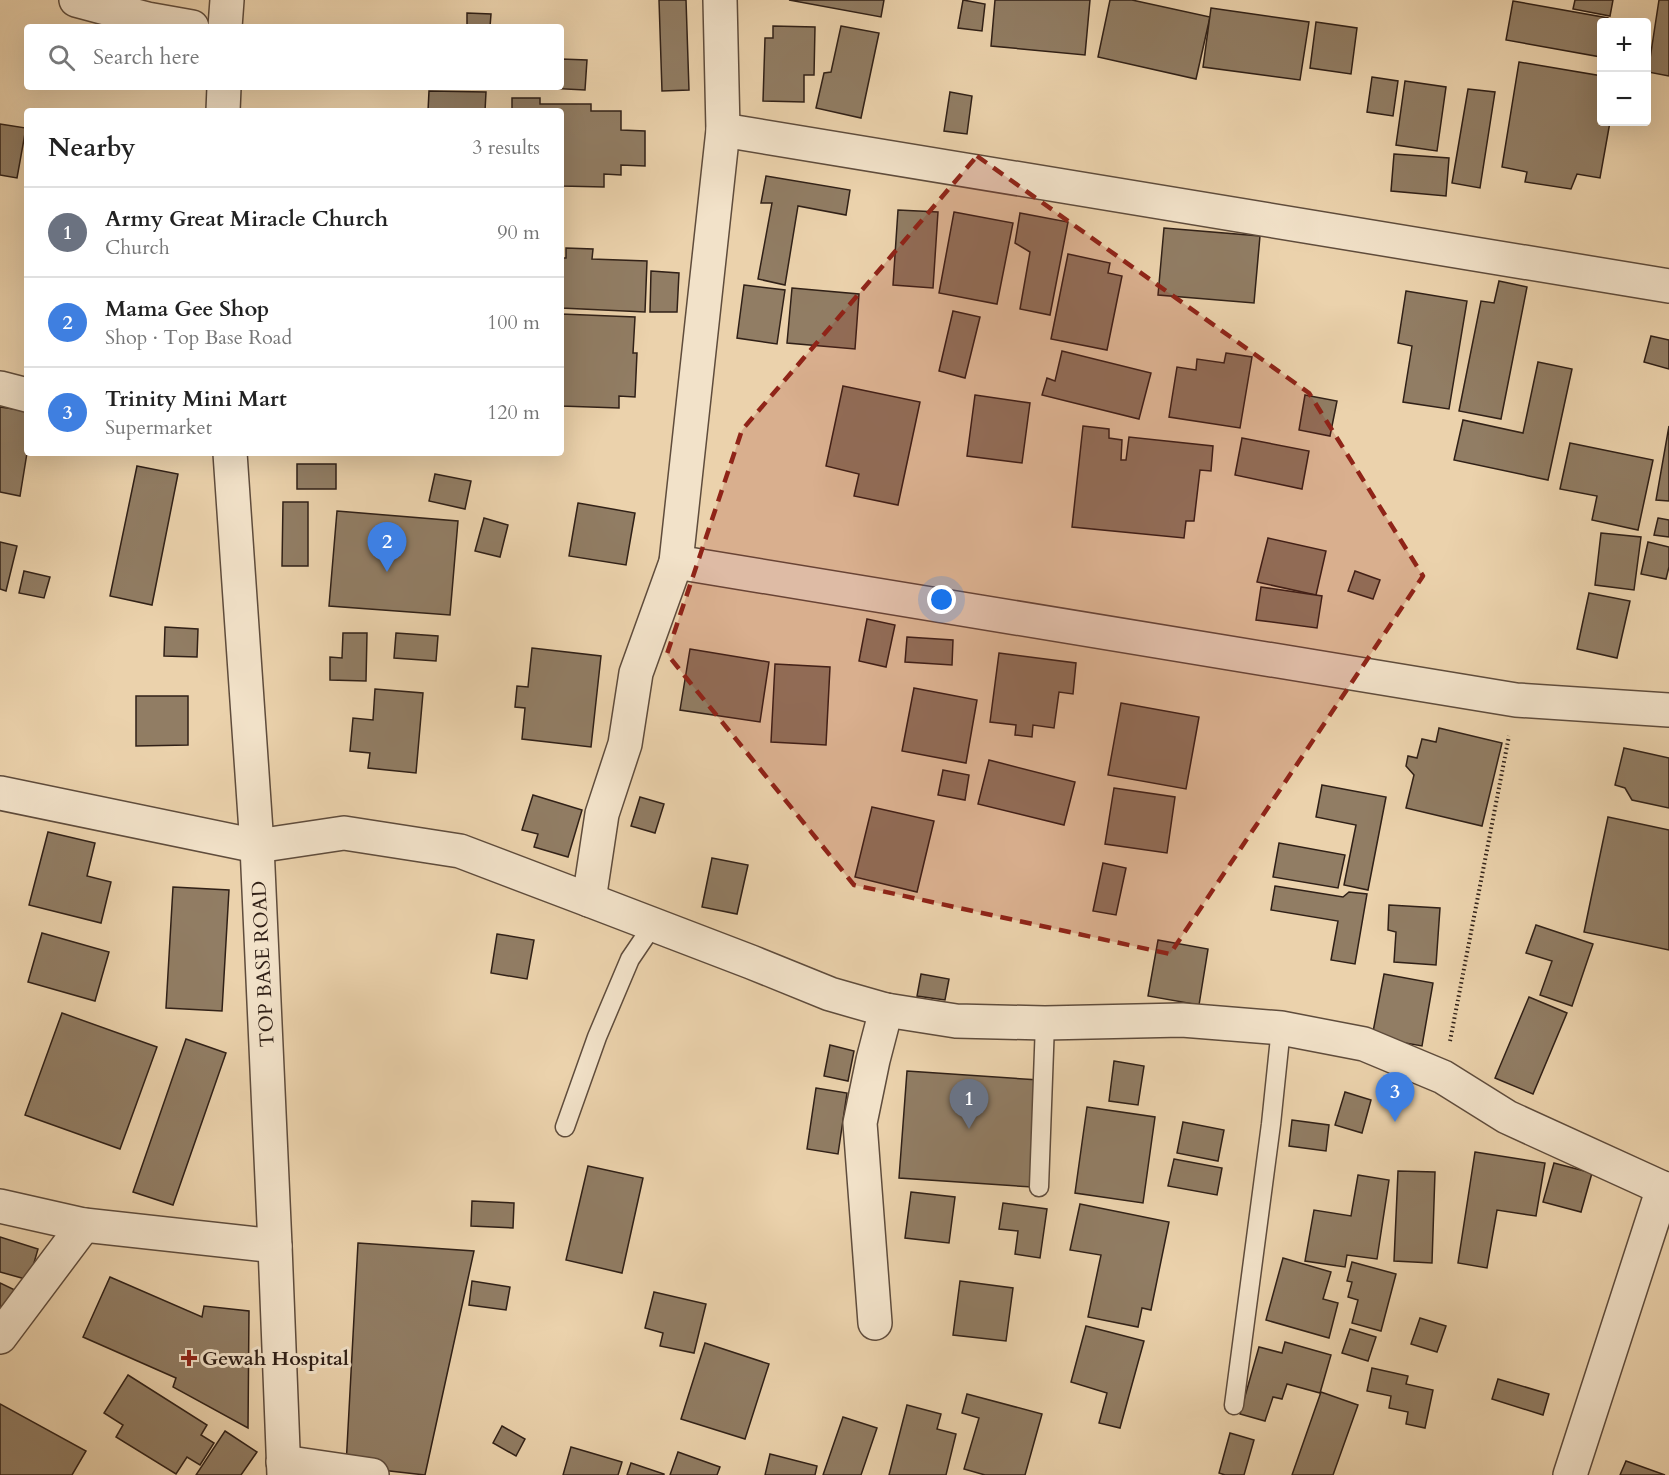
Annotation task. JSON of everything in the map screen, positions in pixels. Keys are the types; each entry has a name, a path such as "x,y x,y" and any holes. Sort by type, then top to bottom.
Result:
{"street":[{"path":"76,0 175,24"},
{"path":"225,24 227,0"},
{"path":"589,900 602,814 625,744 636,673 676,562 723,130 720,0"},
{"path":"223,108 224,90"},
{"path":"723,130 1669,286"},
{"path":"0,388 24,394"},
{"name":"TOP BASE ROAD","path":"230,456 257,846 284,1469"},
{"path":"676,562 1516,700 1669,710"},
{"path":"0,793 257,846 344,832 460,851 830,994 886,1010 956,1021 1045,1023 1182,1020 1281,1028 1364,1044 1443,1077 1507,1117 1666,1190 1570,1475"},
{"path":"875,1323 860,1123 886,1010"},
{"path":"0,1206 84,1225 275,1246"},
{"path":"0,1337 84,1225"},
{"path":"284,1469 372,1475"}],"lane":[{"path":"564,1127 597,1037 630,959 653,925"},
{"path":"1039,1186 1045,1023"},
{"path":"1233,1405 1271,1124 1281,1028"}],"path":[{"path":"1443,1077 1516,700"}],"highlighted area":[{"path":"977,156 1309,393 1423,576 1170,954 854,885 667,654 742,430"}],"building":[{"path":"659,0 686,0 689,90 662,91"},
{"path":"789,0 884,0 881,17"},
{"path":"963,0 985,4 982,31 958,28"},
{"path":"995,0 1090,0 1085,55 991,46"},
{"path":"1110,0 1132,0 1210,17 1196,79 1098,57"},
{"path":"1575,0 1613,0 1610,16 1573,9"},
{"path":"1659,0 1669,0 1669,76 1651,73 1651,52"},
{"path":"1513,1 1608,18 1597,18 1597,56 1506,40"},
{"path":"1211,8 1309,22 1300,80 1203,67"},
{"path":"467,13 491,14 490,24 467,24"},
{"path":"1316,22 1357,28 1351,74 1310,68"},
{"path":"773,26 815,27 814,75 804,75 804,102 763,101 765,38 773,38"},
{"path":"841,26 879,33 861,118 816,108 824,73 831,72"},
{"path":"564,59 587,60 585,90 564,89"},
{"path":"1519,62 1597,75 1597,126 1609,126 1600,178 1577,174 1571,189 1525,182 1527,172 1502,167"},
{"path":"1372,77 1398,81 1393,116 1367,112"},
{"path":"1405,81 1446,87 1437,151 1396,145"},
{"path":"1468,89 1495,92 1480,188 1452,183"},
{"path":"429,91 486,92 485,108 428,108"},
{"path":"950,92 972,96 967,134 944,131"},
{"path":"512,98 540,98 540,104 591,104 591,111 621,111 621,130 645,131 645,166 621,165 621,175 604,174 604,187 564,186 564,108 512,108"},
{"path":"0,124 24,128 17,178 0,175"},
{"path":"1394,154 1449,158 1446,196 1391,191"},
{"path":"766,176 850,190 846,215 798,206 785,285 758,279 772,203 761,203"},
{"path":"898,210 938,212 933,288 893,285"},
{"path":"954,212 1013,223 997,304 939,293"},
{"path":"1020,213 1068,222 1050,315 1020,309 1030,252 1015,243"},
{"path":"1164,228 1260,236 1254,303 1158,295"},
{"path":"566,248 593,249 592,259 647,261 645,312 564,308 564,258 566,258"},
{"path":"1068,254 1110,263 1108,273 1122,276 1107,350 1051,339"},
{"path":"651,271 679,273 677,312 650,312"},
{"path":"1499,281 1527,287 1501,419 1459,411 1481,301 1494,303"},
{"path":"744,285 785,290 777,344 737,338"},
{"path":"792,288 859,294 855,349 787,343"},
{"path":"1406,291 1467,301 1449,409 1403,402 1412,346 1398,343"},
{"path":"953,311 980,317 965,378 939,371"},
{"path":"564,314 635,317 633,353 637,353 635,397 619,396 619,408 564,406"},
{"path":"1651,336 1669,340 1669,369 1644,362"},
{"path":"1062,351 1151,373 1139,419 1042,395 1047,378 1055,381"},
{"path":"1226,353 1252,357 1240,428 1169,417 1177,367 1196,370 1197,359 1224,363"},
{"path":"1538,362 1572,369 1548,480 1454,460 1463,420 1523,433"},
{"path":"843,386 920,402 898,505 854,496 859,474 826,466"},
{"path":"975,395 1030,403 1022,463 967,456"},
{"path":"1305,395 1337,401 1330,436 1299,430"},
{"path":"0,407 24,411 24,456 27,456 20,496 0,492"},
{"path":"1083,426 1109,429 1109,438 1122,440 1121,460 1126,460 1129,437 1213,446 1211,471 1200,470 1194,521 1186,521 1184,538 1072,527"},
{"path":"1669,426 1669,501 1656,500"},
{"path":"1242,438 1309,451 1302,489 1235,475"},
{"path":"1570,443 1653,460 1638,530 1592,520 1597,496 1560,489"},
{"path":"297,464 336,464 336,489 297,489"},
{"path":"137,466 178,474 152,605 110,596"},
{"path":"435,474 471,481 465,509 429,501"},
{"path":"283,502 308,502 308,566 282,566"},
{"path":"578,503 635,513 626,565 569,556"},
{"path":"337,511 458,521 450,615 329,606"},
{"path":"484,518 508,525 500,557 475,551"},
{"path":"1658,518 1669,520 1669,537 1654,535"},
{"path":"1601,533 1641,537 1634,590 1595,585"},
{"path":"1268,538 1326,551 1316,595 1257,582"},
{"path":"0,542 17,546 6,591 0,589"},
{"path":"1648,542 1669,547 1669,567 1666,579 1641,574"},
{"path":"24,571 50,577 44,598 19,593"},
{"path":"1355,571 1380,580 1373,599 1348,591"},
{"path":"1261,587 1322,596 1317,628 1256,620"},
{"path":"1589,593 1630,601 1617,658 1577,649"},
{"path":"867,619 895,625 886,667 859,661"},
{"path":"165,627 198,629 197,657 164,656"},
{"path":"343,633 367,633 366,681 330,680 330,657 342,658"},
{"path":"396,633 438,636 436,661 394,658"},
{"path":"907,637 953,640 952,665 905,662"},
{"path":"532,648 601,656 591,747 522,739 525,708 515,707 517,686 528,687"},
{"path":"690,649 769,662 760,722 680,710"},
{"path":"999,653 1076,663 1073,694 1059,692 1054,728 1033,725 1032,737 1015,735 1016,725 990,722"},
{"path":"775,664 830,667 826,745 771,742"},
{"path":"914,688 977,700 966,763 902,751"},
{"path":"375,689 423,693 416,773 368,768 370,753 350,751 353,718 373,720"},
{"path":"136,696 188,696 188,745 136,746"},
{"path":"1121,703 1199,717 1186,789 1108,775"},
{"path":"1439,728 1502,743 1482,826 1406,808 1414,775 1406,766 1408,756 1417,758 1422,739 1436,742"},
{"path":"1624,748 1669,758 1669,808 1632,800 1625,788 1615,785"},
{"path":"989,760 1075,782 1064,825 978,804"},
{"path":"943,770 969,775 965,800 938,795"},
{"path":"1322,785 1386,797 1368,890 1344,885 1356,825 1316,817"},
{"path":"1114,788 1175,797 1167,853 1105,844"},
{"path":"533,795 582,810 568,857 534,847 538,834 522,830"},
{"path":"640,797 664,804 655,833 631,826"},
{"path":"872,807 934,821 917,892 855,877"},
{"path":"1608,817 1669,830 1669,950 1584,932"},
{"path":"48,832 95,843 87,876 111,882 101,923 29,905"},
{"path":"1279,843 1345,855 1338,888 1273,877"},
{"path":"712,858 748,865 737,914 702,907"},
{"path":"1103,863 1126,868 1116,915 1093,911"},
{"path":"1275,886 1343,897 1349,892 1367,894 1355,964 1331,960 1338,921 1271,910"},
{"path":"173,887 229,890 222,1011 166,1008"},
{"path":"1389,905 1440,908 1436,965 1394,962 1396,932 1388,930"},
{"path":"1536,925 1593,944 1572,1006 1540,995 1552,961 1526,953"},
{"path":"42,933 109,952 95,1001 28,982"},
{"path":"497,934 534,940 527,979 491,973"},
{"path":"1158,940 1208,949 1199,1005 1148,996"},
{"path":"921,974 949,979 945,1000 917,996"},
{"path":"1384,974 1433,983 1422,1046 1372,1037"},
{"path":"1529,997 1567,1013 1533,1094 1495,1078"},
{"path":"62,1013 157,1047 120,1149 25,1115"},
{"path":"186,1039 226,1053 173,1205 133,1192"},
{"path":"830,1045 854,1051 848,1081 824,1076"},
{"path":"1114,1061 1144,1066 1138,1105 1109,1101"},
{"path":"907,1071 1039,1080 1032,1187 899,1178"},
{"path":"816,1088 847,1093 838,1154 807,1149"},
{"path":"1345,1092 1371,1100 1362,1133 1335,1125"},
{"path":"1087,1107 1155,1117 1143,1203 1075,1193"},
{"path":"1292,1120 1329,1125 1326,1151 1289,1146"},
{"path":"1183,1122 1224,1130 1218,1161 1177,1153"},
{"path":"1475,1152 1545,1163 1536,1216 1497,1210 1487,1268 1458,1263"},
{"path":"1174,1159 1222,1168 1217,1195 1168,1186"},
{"path":"1554,1163 1592,1173 1581,1212 1543,1202"},
{"path":"588,1166 643,1178 622,1273 566,1260"},
{"path":"1398,1171 1435,1172 1432,1263 1394,1261"},
{"path":"1358,1175 1389,1180 1377,1259 1347,1255 1345,1267 1305,1261 1314,1210 1351,1216"},
{"path":"911,1192 955,1197 949,1243 905,1238"},
{"path":"472,1201 514,1203 513,1228 471,1226"},
{"path":"1003,1203 1047,1209 1040,1258 1015,1254 1018,1231 999,1229"},
{"path":"1080,1204 1169,1222 1151,1310 1142,1308 1138,1327 1088,1317 1101,1255 1070,1250"},
{"path":"0,1237 38,1249 29,1280 0,1272"},
{"path":"358,1243 474,1251 425,1475 346,1466"},
{"path":"1283,1258 1331,1272 1323,1299 1338,1303 1329,1338 1266,1320"},
{"path":"1352,1262 1396,1274 1381,1331 1352,1323 1358,1300 1348,1297 1352,1282 1347,1281"},
{"name":"Gewah Hospital","path":"110,1277 202,1317 204,1306 249,1311 248,1428 173,1387 176,1378 83,1337"},
{"path":"472,1281 510,1287 506,1310 469,1305"},
{"path":"960,1281 1013,1288 1006,1341 953,1335"},
{"path":"0,1283 15,1290 0,1321"},
{"path":"654,1292 706,1304 694,1353 660,1346 663,1333 645,1328"},
{"path":"1420,1318 1446,1326 1437,1352 1411,1344"},
{"path":"1086,1326 1144,1341 1120,1428 1099,1423 1107,1393 1071,1382"},
{"path":"1350,1329 1376,1337 1368,1361 1342,1353"},
{"path":"1285,1342 1331,1355 1320,1393 1287,1384 1282,1399 1273,1397 1265,1421 1240,1414 1259,1347 1282,1353"},
{"path":"705,1343 769,1364 745,1439 681,1419"},
{"path":"1372,1368 1408,1376 1406,1384 1433,1390 1425,1428 1406,1424 1408,1412 1389,1408 1391,1396 1367,1391"},
{"path":"128,1375 207,1425 201,1435 214,1443 200,1465 187,1457 176,1474 116,1437 123,1425 104,1413"},
{"path":"1498,1379 1549,1394 1543,1415 1492,1399"},
{"path":"1321,1392 1358,1405 1333,1475 1292,1475"},
{"path":"967,1394 1042,1414 1025,1475 985,1475 964,1469 979,1418 962,1413"},
{"path":"0,1404 86,1451 72,1475 0,1475"},
{"path":"907,1405 941,1414 937,1429 956,1434 946,1475 889,1475"},
{"path":"843,1417 877,1428 861,1475 823,1475"},
{"path":"502,1426 525,1439 516,1456 493,1443"},
{"path":"225,1431 257,1452 241,1475 196,1475"},
{"path":"1230,1433 1254,1440 1244,1475 1219,1473"},
{"path":"571,1447 622,1462 618,1475 563,1475"},
{"path":"678,1452 720,1467 717,1475 670,1475"},
{"path":"770,1454 817,1466 815,1475 765,1475"},
{"path":"1626,1461 1665,1475 1620,1475"},
{"path":"631,1463 664,1474 664,1475 627,1475"}],"place":[{"name":"Mama Gee Shop","path":"387,572"},
{"name":"Trinity Mini Mart","path":"1395,1122"},
{"name":"Army Great Miracle Church","path":"969,1129"},
{"name":"Gewah Hospital","path":"189,1358"}]}
